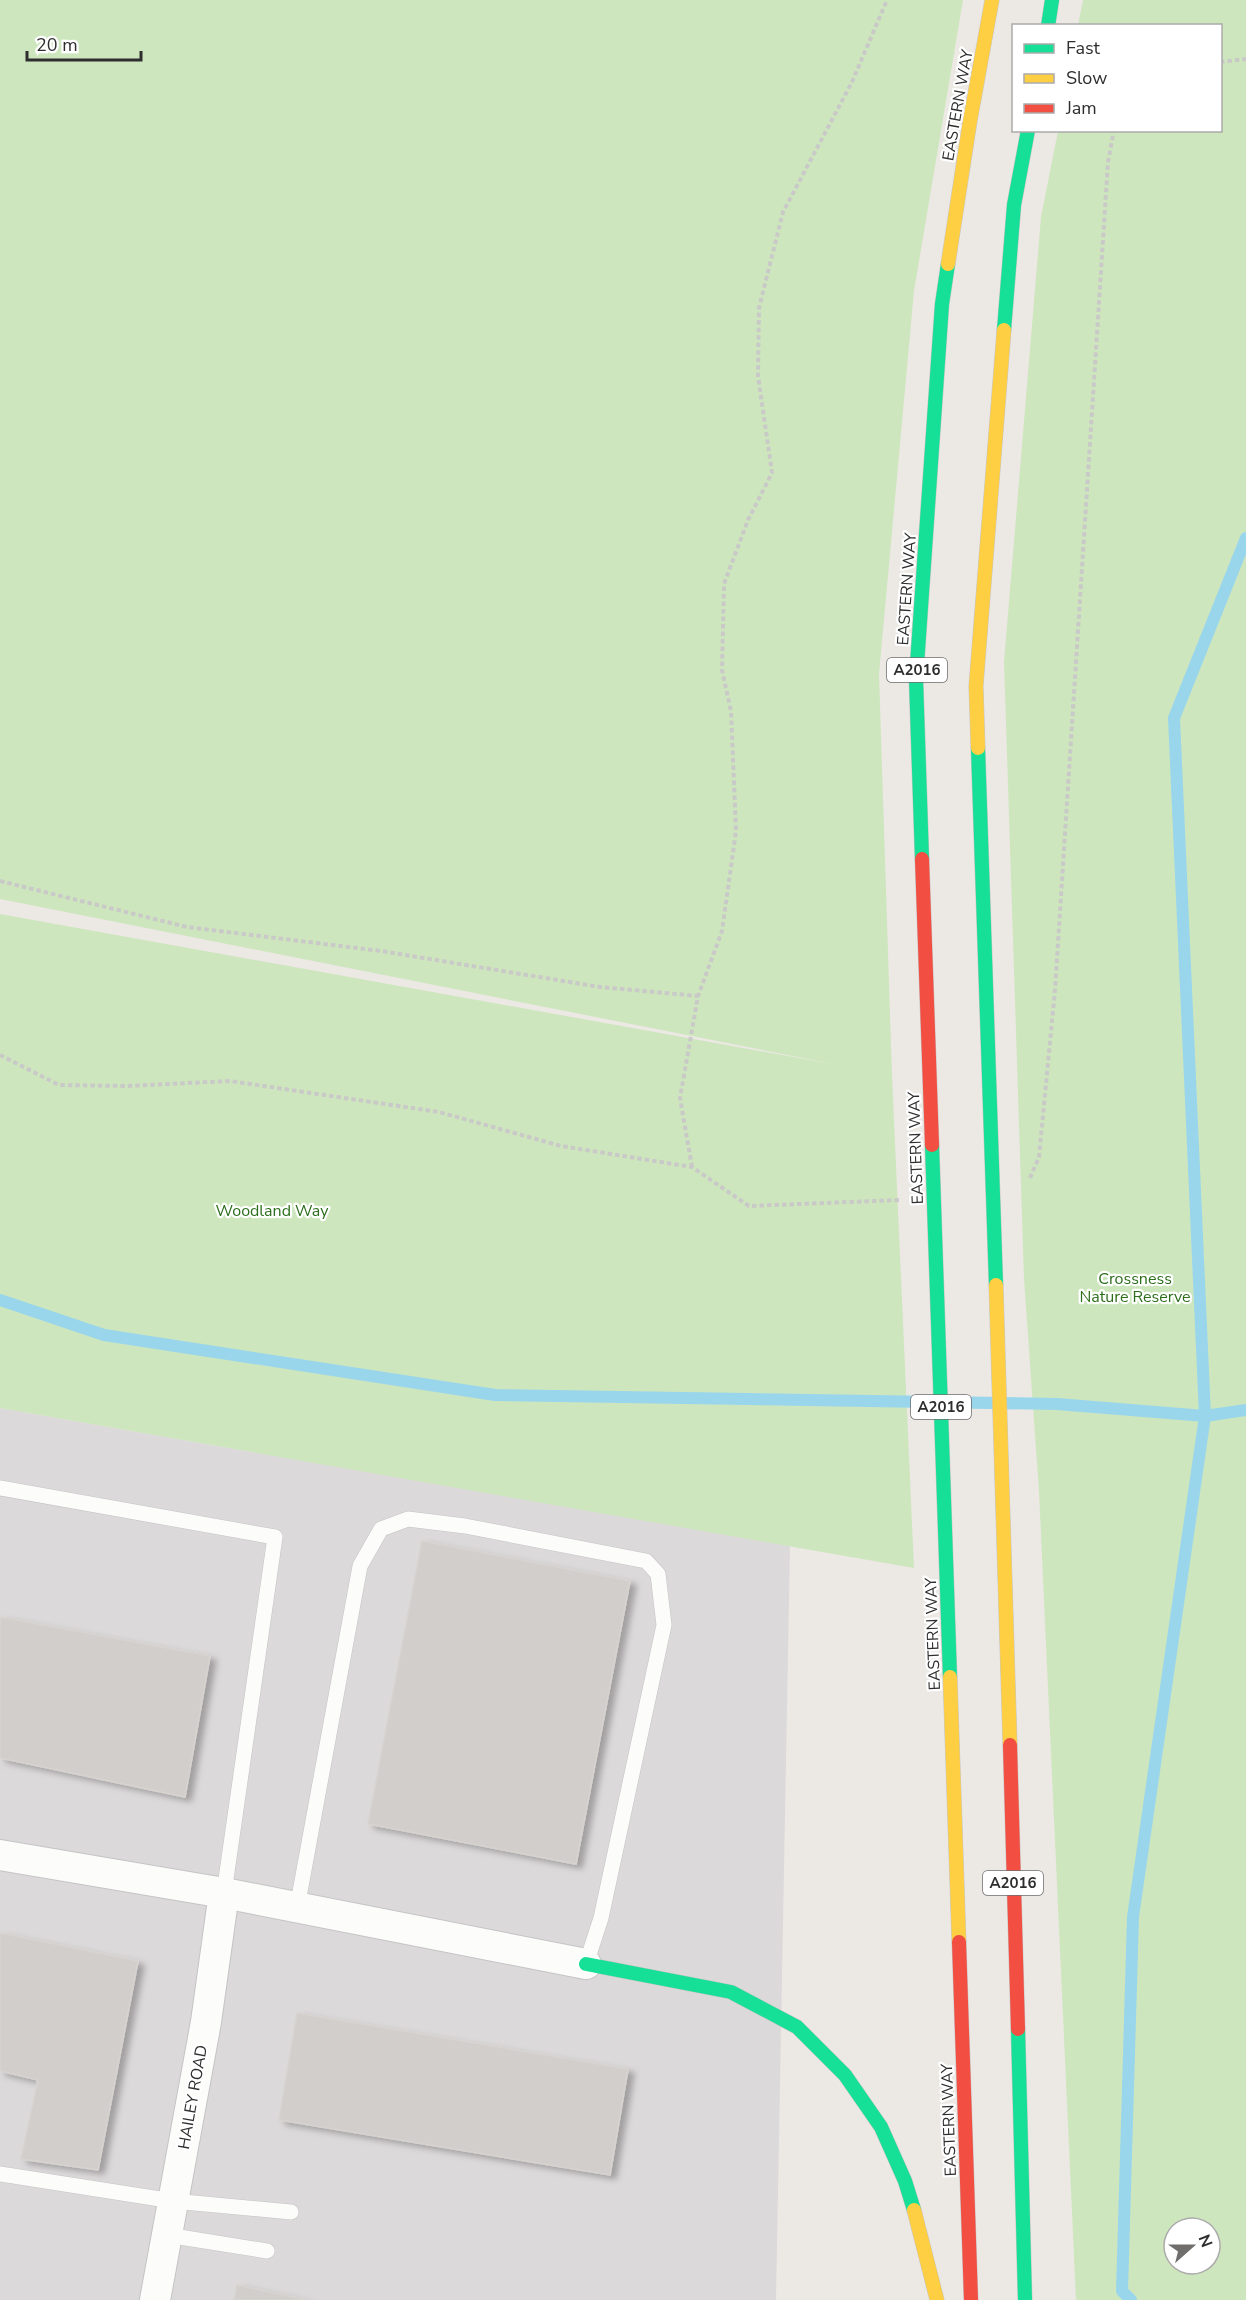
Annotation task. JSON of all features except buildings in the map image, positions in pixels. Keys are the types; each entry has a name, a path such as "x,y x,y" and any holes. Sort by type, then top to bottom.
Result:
{"main road":[{"name":"EASTERN WAY","path":"971,2300 916,679 942,304 970,121 992,0"},
{"path":"1048,24 1052,0"},
{"name":"A2016","path":"1024,2300 1002,1466 976,686 1014,205 1028,132"},
{"path":"586,1964 731,1992 797,2026 845,2075 881,2127 905,2181 924,2243 937,2300"}],"street":[{"path":"0,1855 224,1893 586,1964"},
{"name":"HAILEY ROAD","path":"155,2300 206,2022 224,1893"}],"lane":[{"path":"0,1488 275,1537 224,1893"},
{"path":"297,1908 360,1566 381,1529 408,1519 465,1526 646,1561 658,1574 664,1625 601,1918 586,1964"},
{"path":"0,2174 173,2201 291,2212"},
{"path":"167,2235 267,2251"}],"path":[{"path":"692,1167 680,1098 698,996 722,931 736,831 731,711 722,670 724,584 748,520 772,473 758,376 759,308 783,212 852,82 887,0"},
{"path":"1222,62 1246,59"},
{"path":"1028,1184 1039,1157 1055,990 1108,162 1114,132"},
{"path":"0,881 187,927 381,951 600,987 698,996"},
{"path":"0,1055 59,1085 127,1086 230,1081 439,1112 561,1146 692,1167 749,1206 900,1200"}],"shaded area":[{"path":"0,1408 790,1546 776,2300 0,2300"}],"green space":[{"name":"Woodland Way","path":"0,0 963,0 914,291 879,674 892,1076 914,1568 0,1408 0,914 838,1065 0,899"},
{"name":"Crossness Nature Reserve","path":"1083,0 1246,0 1246,2300 1076,2300 1039,1491 1024,1279 1004,662 1041,217 1058,132 1222,132 1222,24 1078,24"}],"waterway":[{"path":"1131,2300 1122,2291 1133,1917 1205,1416 1174,718 1246,538"},
{"path":"0,1300 104,1335 495,1395 1057,1404 1205,1416 1246,1410"}],"traffic: fast":[{"path":"1048,24 1052,0"},
{"path":"1004,330 1014,205 1028,132"},
{"path":"922,859 916,679 942,304 948,264"},
{"path":"978,748 996,1285"},
{"path":"932,1145 950,1677"},
{"path":"586,1964 731,1992 797,2027 845,2075 881,2127 905,2181 914,2210"},
{"path":"1018,2029 1025,2300"}],"traffic: slow":[{"path":"948,264 970,121 992,0"},
{"path":"978,748 976,686 1004,330"},
{"path":"996,1285 1010,1745"},
{"path":"950,1677 959,1942"},
{"path":"914,2210 937,2300"}],"traffic: jam":[{"path":"922,859 932,1145"},
{"path":"1010,1745 1018,2029"},
{"path":"959,1942 971,2300"}]}
